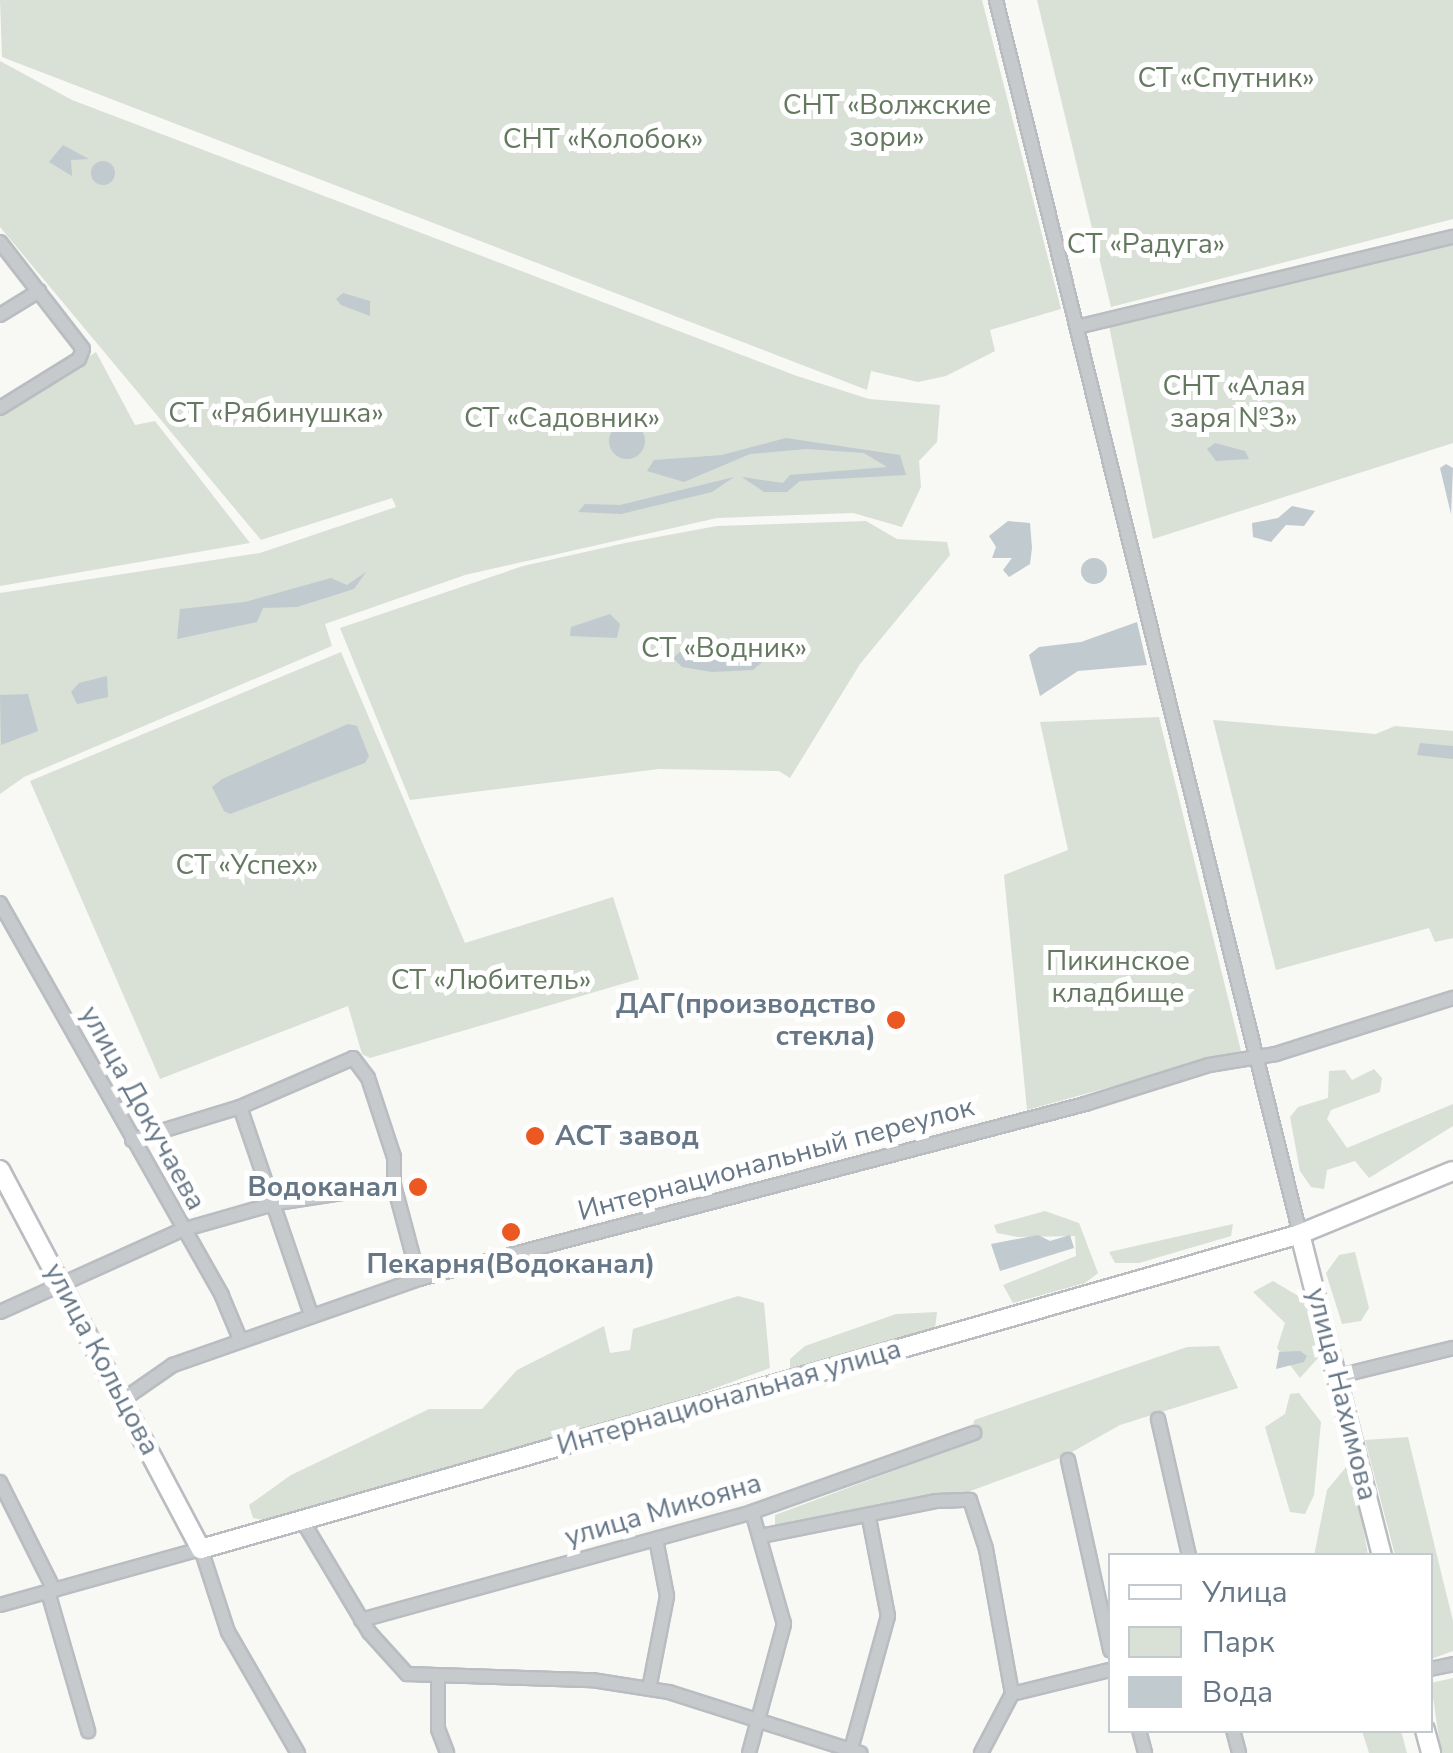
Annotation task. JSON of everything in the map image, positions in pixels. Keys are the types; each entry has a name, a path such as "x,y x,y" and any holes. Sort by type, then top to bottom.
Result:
{"main road":[{"name":"Интернациональная улица","path":"201,1549 1300,1234 1453,1171"},
{"name":"улица Кольцова","path":"3,1181 62,1281 201,1549"},
{"name":"улица Нахимова","path":"1300,1234 1381,1553"}],"street":[{"path":"996,0 1300,1234"},
{"path":"1078,326 1453,237"},
{"path":"0,242 83,349 79,359 0,408"},
{"path":"0,315 39,291"},
{"name":"улица Докучаева","path":"0,903 240,1339"},
{"name":"Интернациональный переулок","path":"124,1399 174,1365 420,1279 1257,1058 1453,998"},
{"path":"132,1140 240,1107 353,1058 376,1100 394,1157 394,1185 420,1279"},
{"path":"240,1107 277,1204 311,1314"},
{"path":"0,1312 182,1230 277,1204 394,1185"},
{"path":"1339,1376 1453,1348"},
{"path":"1158,1419 1187,1553"},
{"name":"улица Микояна","path":"361,1620 752,1512 974,1433"},
{"path":"1068,1460 1108,1641"},
{"path":"0,1482 51,1591 88,1731"},
{"path":"762,1536 956,1498 973,1503 1012,1694 981,1753"},
{"path":"749,1753 784,1624 762,1536 752,1512"},
{"path":"302,1520 361,1620 397,1668 438,1680 592,1680 649,1689 853,1752 888,1616 869,1518"},
{"path":"649,1689 668,1596 656,1540"},
{"path":"201,1549 228,1632 298,1753"},
{"name":"Интернациональная улица","path":"0,1605 201,1549"},
{"path":"1012,1694 1108,1670"},
{"path":"438,1680 438,1729 447,1753"}],"green space":[{"name":"СНТ «Колобок»","path":"0,0 982,0 1061,309 990,330 995,351 946,376 918,382 871,371 867,390 2,57"},
{"path":"1037,0 1453,0 1453,219 1111,307"},
{"path":"0,61 72,100 797,376 869,399 940,405 937,442 919,461 921,487 902,527 853,513 717,518 465,575 325,624 332,646 24,777 0,794 0,593 260,553 396,507 392,498 261,540 0,227"},
{"name":"СНТ «Алая заря №3»","path":"1453,237 1453,443 1153,539 1109,326"},
{"path":"96,352 135,425 155,421 250,543 0,586 0,414"},
{"name":"СТ «Водник»","path":"866,521 897,539 947,542 950,555 860,664 790,778 779,771 659,769 410,800 340,628 523,566 625,543 717,526"},
{"name":"СТ «Успех»","path":"341,652 465,943 613,897 639,979 370,1058 362,1054 348,1006 160,1079 30,781"},
{"name":"Пикинское кладбище","path":"1159,717 1241,1051 1027,1110 1004,875 1068,850 1040,722"},
{"path":"1213,720 1376,734 1395,726 1453,731 1453,938 1435,942 1429,928 1276,970"},
{"path":"1374,1069 1382,1078 1380,1092 1331,1110 1327,1119 1347,1148 1453,1104 1453,1126 1369,1178 1355,1161 1327,1170 1324,1189 1311,1187 1300,1171 1290,1117 1298,1107 1328,1098 1329,1071 1345,1070 1352,1080"},
{"path":"1045,1211 1079,1223 1098,1273 1085,1283 1013,1303 1003,1285 1076,1256 1075,1236 1018,1237 997,1233 994,1225"},
{"path":"1233,1224 1231,1236 1139,1263 1115,1263 1109,1252"},
{"path":"1355,1252 1369,1308 1361,1321 1342,1324 1326,1273 1339,1255"},
{"path":"1273,1281 1305,1300 1319,1357 1300,1378 1277,1348 1285,1323 1253,1292"},
{"path":"738,1296 764,1303 770,1368 641,1415 269,1521 253,1518 249,1505 291,1475 429,1409 482,1409 517,1370 604,1326 610,1353 630,1350 633,1329"},
{"path":"937,1312 935,1329 790,1369 790,1359 805,1346 896,1314"},
{"path":"1219,1346 1238,1388 1120,1425 1065,1456 965,1493 775,1528 775,1515 971,1442 974,1420 1187,1347"},
{"path":"1299,1393 1321,1422 1314,1495 1305,1514 1290,1512 1265,1427 1285,1414 1290,1394"},
{"path":"1408,1437 1453,1621 1453,1651 1433,1658 1433,1553 1394,1553 1365,1440"},
{"path":"1351,1461 1368,1553 1315,1553 1327,1490"},
{"path":"1453,1678 1453,1753 1441,1753 1433,1683"},
{"path":"1363,1733 1402,1733 1407,1753 1369,1753"}],"water":[{"path":"63,145 89,159 71,160 72,176 49,162"},
{"path":"103,161 115,173 103,185 91,173"},
{"path":"343,293 370,301 370,316 341,305 336,299"},
{"path":"627,423 640,428 645,441 640,454 627,459 614,454 609,441 614,428"},
{"path":"786,438 900,455 906,475 800,481 787,492 764,492 742,477 783,483 790,475 887,467 864,453 807,449 750,454 684,482 647,471 654,460 722,455"},
{"path":"1215,443 1245,451 1249,459 1216,461 1207,449"},
{"path":"1446,464 1453,468 1451,514 1440,468"},
{"path":"734,477 712,492 621,514 578,512 585,504 620,505"},
{"path":"1292,506 1315,511 1304,526 1286,525 1271,542 1253,537 1252,523 1278,518"},
{"path":"1008,521 1030,523 1032,548 1030,564 1009,577 1003,570 1012,558 992,558 996,547 989,536"},
{"path":"1094,558 1103,562 1107,571 1103,580 1094,584 1085,580 1081,571 1085,562"},
{"path":"366,572 354,589 297,607 263,608 257,622 177,639 180,609 245,602 331,578 347,585"},
{"path":"610,614 620,624 617,638 570,636 571,627"},
{"path":"1137,622 1147,665 1078,671 1040,696 1029,655 1039,647 1081,642"},
{"path":"760,643 766,659 753,670 712,672 682,667 673,658 689,644"},
{"path":"107,676 108,697 77,704 71,692 79,683"},
{"path":"28,694 38,731 1,745 0,695"},
{"path":"348,724 357,726 369,756 365,763 230,814 224,811 212,787 222,779"},
{"path":"1420,743 1453,746 1453,759 1417,755"},
{"path":"1038,1235 1050,1241 1070,1235 1074,1248 1000,1271 991,1244"},
{"path":"1300,1351 1307,1356 1304,1362 1276,1369 1279,1352"}],"place":[{"name":"ДАГ(производство стекла)","path":"896,1020"},
{"name":"АСТ завод","path":"535,1136"},
{"name":"Водоканал","path":"418,1187"},
{"name":"Пекарня(Водоканал)","path":"511,1232"}],"park label":[{"name":"СТ «Спутник»","path":"1226,78"},
{"name":"СНТ «Волжские зори»","path":"887,121"},
{"name":"СТ «Радуга»","path":"1146,244"},
{"name":"СТ «Рябинушка»","path":"276,413"},
{"name":"СТ «Садовник»","path":"562,418"},
{"name":"СТ «Любитель»","path":"491,980"}]}
